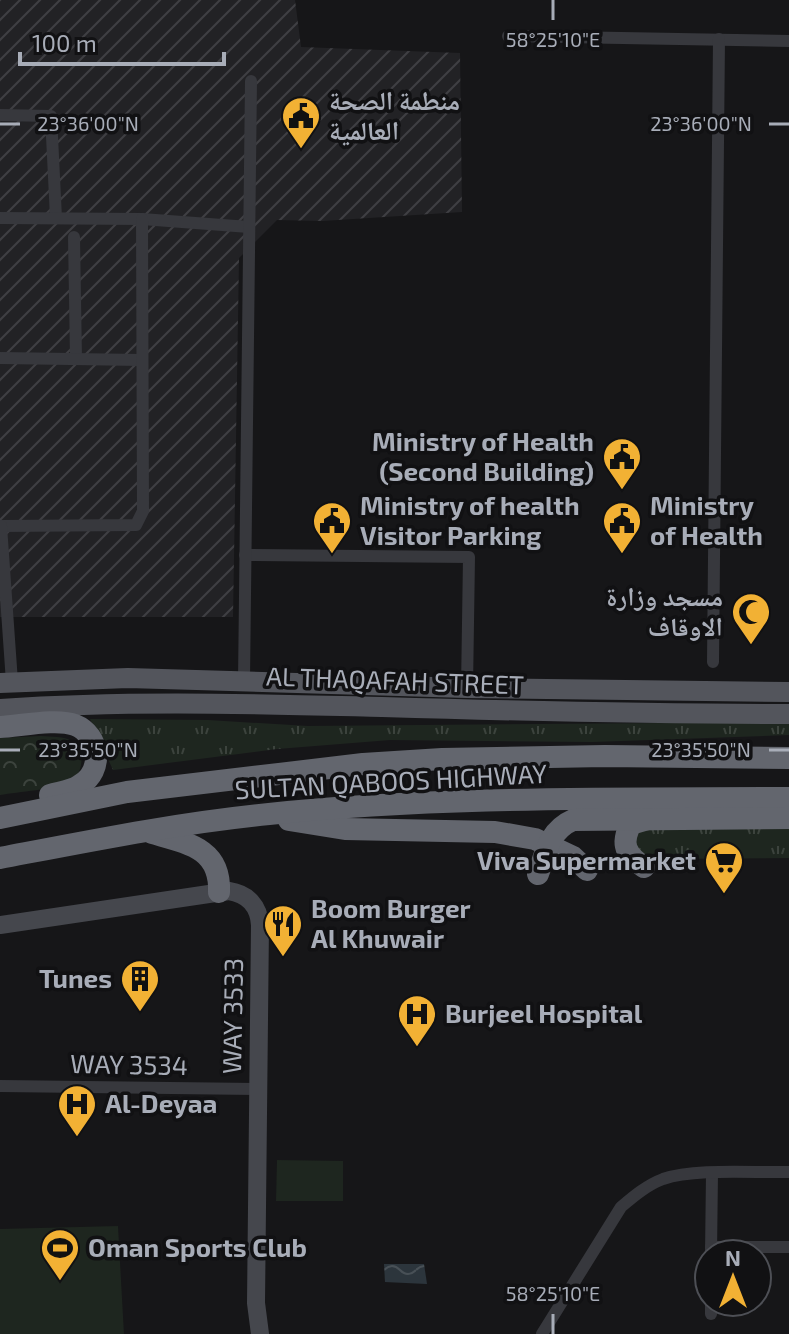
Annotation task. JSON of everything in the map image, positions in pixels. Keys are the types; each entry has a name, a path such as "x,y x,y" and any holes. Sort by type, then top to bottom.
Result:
{"highway":[{"path":"0,727 71,723 89,735 96,750 92,773 81,785 28,802 5,816"},
{"name":"SULTAN QABOOS HIGHWAY","path":"5,816 127,792 363,764 605,756 789,758"},
{"name":"SULTAN QABOOS HIGHWAY","path":"0,858 144,830 269,814 507,801 789,798"},
{"path":"269,814 323,827 495,832 535,839 573,857 587,870"},
{"path":"644,867 631,859 624,847 625,834 631,824 651,818"},
{"path":"538,874 548,844 559,827 573,820 789,818"},
{"path":"144,830 189,844 207,854 217,872 219,892"}],"main road":[{"name":"AL THAQAFAH STREET","path":"6,683 128,678 467,688 789,692"},
{"name":"AL THAQAFAH STREET","path":"0,709 105,703 213,703 643,714 789,713"}],"street":[{"path":"508,36 789,41"},
{"path":"713,662 719,39"},
{"path":"244,681 251,81"},
{"path":"0,115 51,116 56,218"},
{"path":"0,218 142,219 249,227"},
{"path":"6,683 0,526 136,525 143,511 142,219"},
{"path":"74,237 76,359"},
{"path":"0,358 142,360"},
{"path":"245,555 469,557 467,688"},
{"path":"0,925 219,892"},
{"name":"WAY 3533","path":"219,892 246,895 260,914 256,1303 260,1334"},
{"name":"WAY 3534","path":"0,1086 258,1089"},
{"path":"542,1334 621,1207 639,1192 666,1178 712,1173 789,1172"},
{"path":"711,1238 712,1173"}],"shaded area":[{"path":"0,0 295,0 301,47 460,53 462,212 322,221 277,220 239,258 233,617 0,617"}],"green space":[{"path":"90,719 208,720 308,726 789,722 789,735 592,742 390,740 277,749 113,770"},
{"path":"0,738 65,738 77,745 81,763 77,775 62,785 0,795"},
{"path":"789,826 789,858 645,859 639,857 634,836 644,828"},
{"path":"277,1160 343,1161 343,1201 276,1201"},
{"name":"Oman Sports Club","path":"118,1226 124,1334 0,1334 0,1229"}],"water":[{"path":"384,1264 424,1264 427,1284 385,1282"}],"place":[{"name":"منطمة الصحة العالمية","path":"301,150"},
{"name":"Ministry of Health (Second Building)","path":"622,491"},
{"name":"Ministry of health Visitor Parking","path":"332,555"},
{"name":"Ministry of Health","path":"622,555"},
{"name":"مسجد وزارة الاوقاف","path":"751,646"},
{"name":"Viva Supermarket","path":"724,895"},
{"name":"Boom Burger Al Khuwair","path":"283,958"},
{"name":"Tunes","path":"140,1013"},
{"name":"Burjeel Hospital","path":"417,1048"},
{"name":"Al-Deyaa","path":"77,1138"},
{"name":"Oman Sports Club","path":"60,1282"}]}
